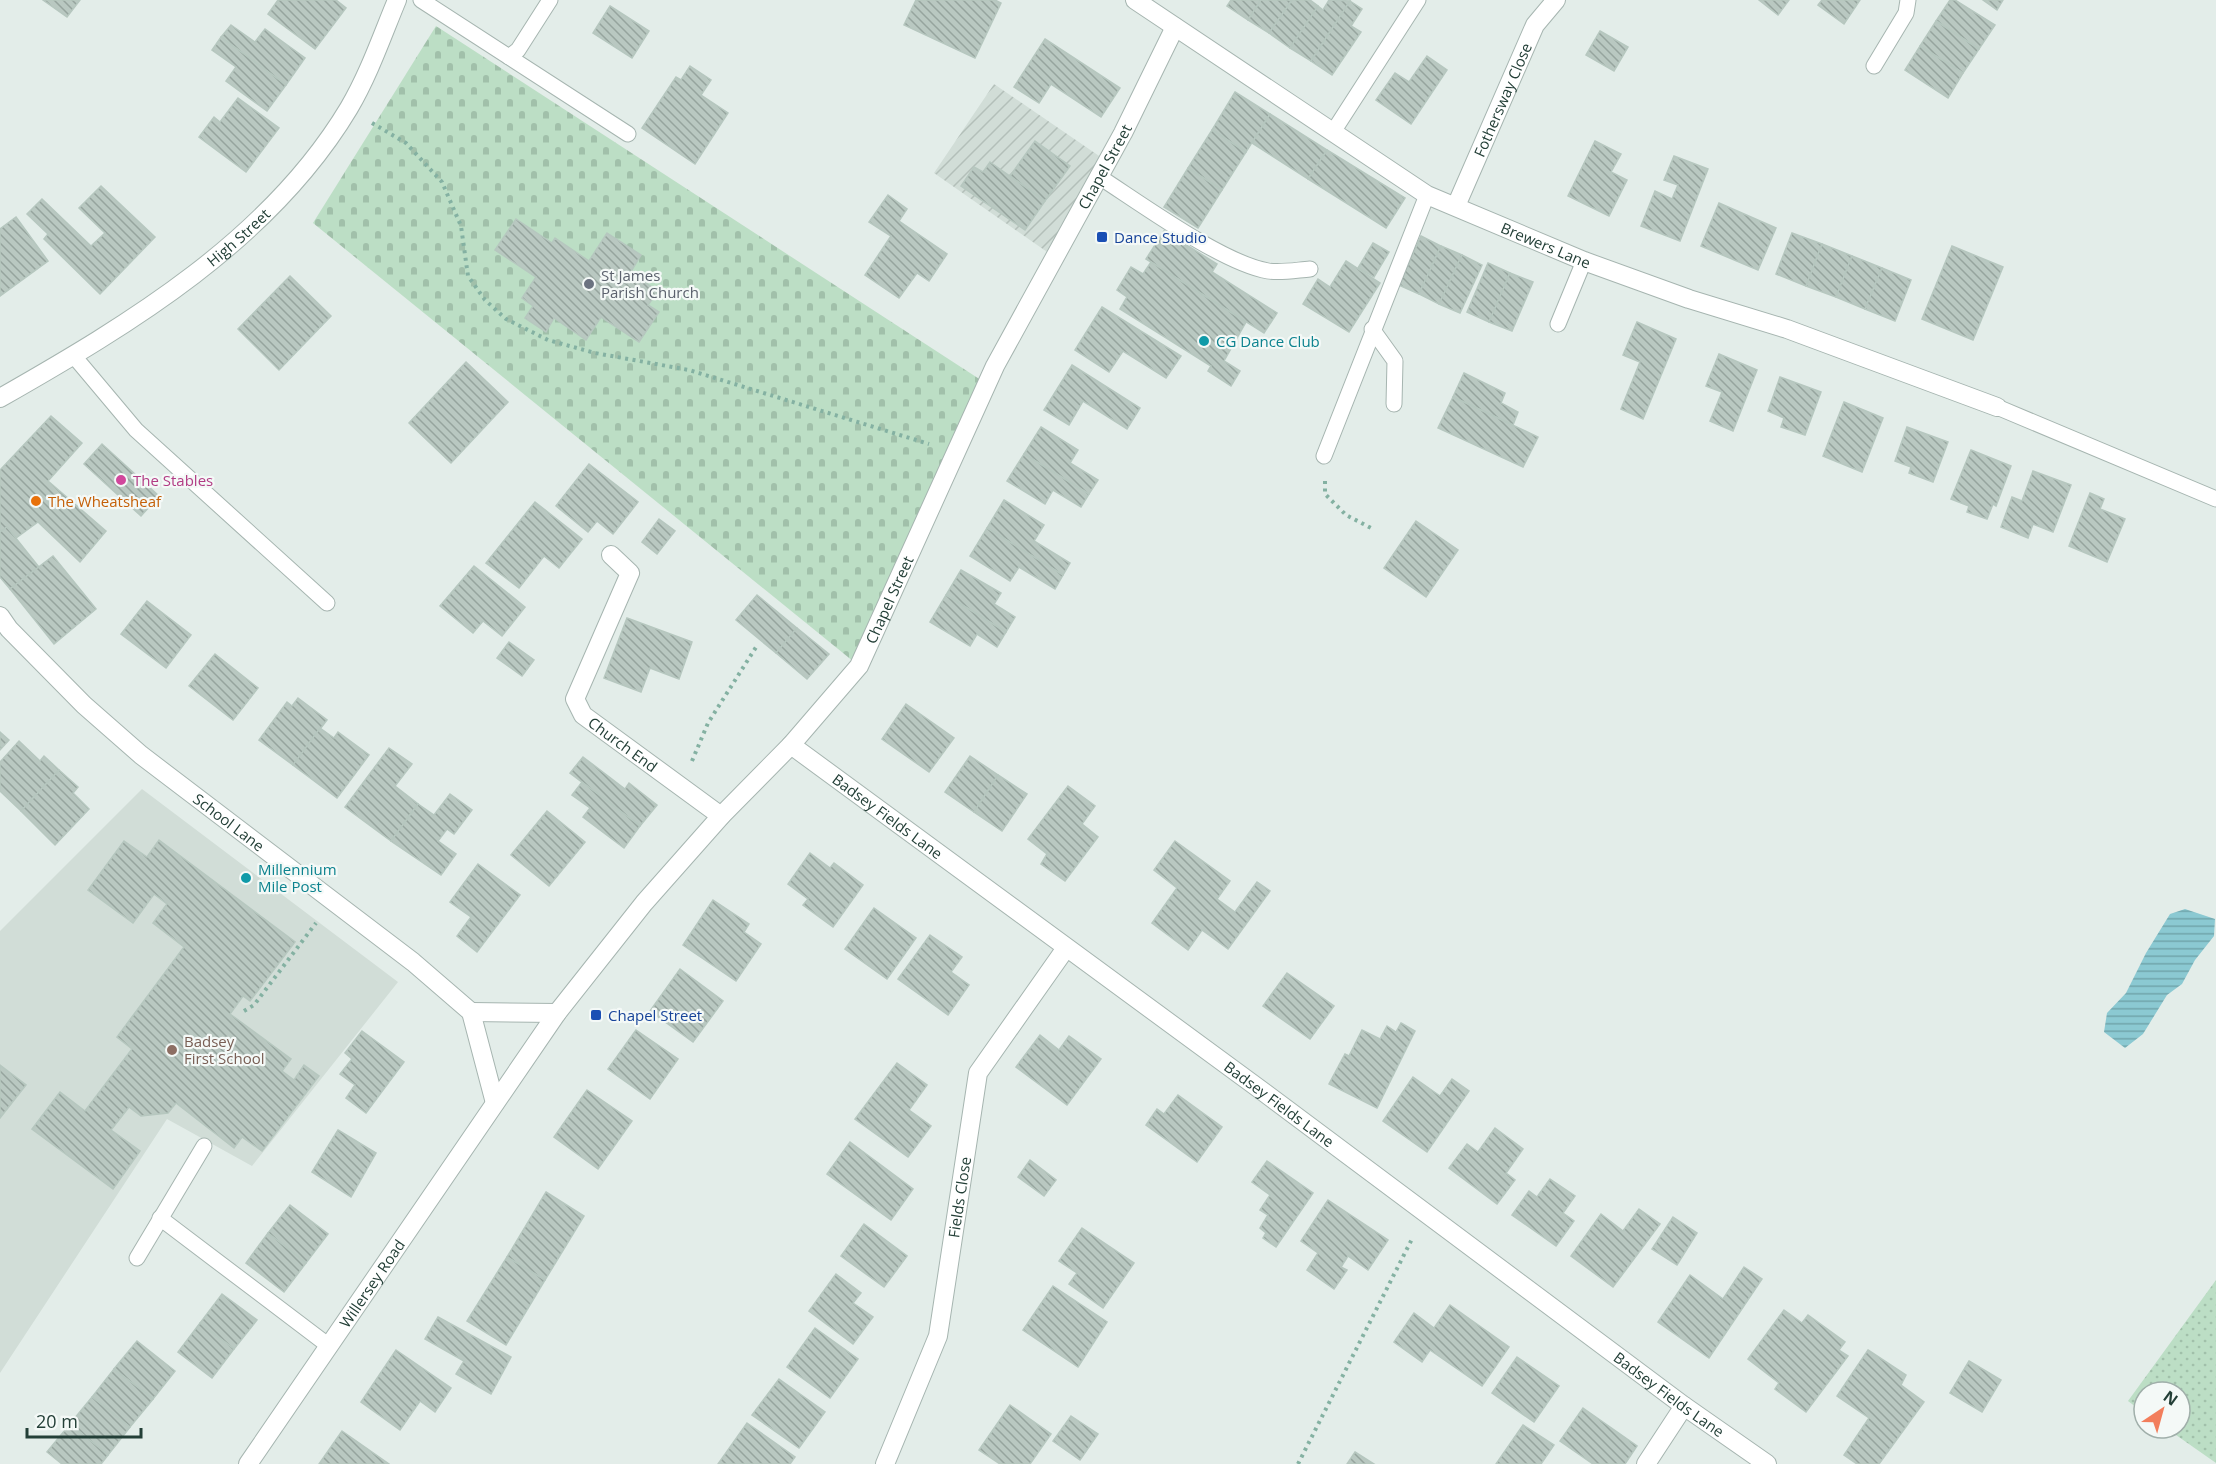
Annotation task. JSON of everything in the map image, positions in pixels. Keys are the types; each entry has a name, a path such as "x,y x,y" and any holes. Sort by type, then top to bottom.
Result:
{"street":[{"name":"High Street","path":"0,398 130,322 206,264 278,200 348,108 376,53 397,0"},
{"name":"Brewers Lane","path":"1135,0 1427,195 1535,243 1689,299 1788,329 1997,407"},
{"name":"Fothersway Close","path":"1455,206 1535,25 1556,0"},
{"name":"Chapel Street","path":"495,1103 557,1012 644,903 721,816 791,745 860,666 995,366 1123,133 1175,27"},
{"name":"Church End","path":"611,555 630,573 575,699 583,715 721,816"},
{"name":"School Lane","path":"0,616 9,629 84,705 141,755 333,901 471,1012"},
{"name":"Badsey Fields Lane","path":"791,745 1425,1212 1684,1406 1767,1464"},
{"name":"Fields Close","path":"885,1464 938,1336 978,1073 1066,948"},
{"path":"495,1103 471,1012 557,1012"},
{"name":"Willersey Road","path":"248,1464 495,1103"},
{"path":"1646,1464 1684,1406"}],"lane":[{"path":"421,0 628,134"},
{"path":"509,57 518,50 550,0"},
{"path":"1333,132 1418,0"},
{"path":"1874,66 1906,13 1908,0"},
{"path":"1098,176 1188,234 1245,265 1270,272 1310,269"},
{"path":"1324,456 1346,405 1372,329 1427,195"},
{"path":"1558,324 1584,261"},
{"path":"1372,329 1395,361 1394,404"},
{"path":"73,355 136,430 327,603"},
{"path":"1997,407 2216,499"},
{"path":"136,1258 204,1146"},
{"path":"160,1218 329,1346"}],"path":[{"path":"348,108 406,143 442,182 461,226 468,276 485,300 506,319 548,340 595,353 689,369 881,427 957,453"},
{"path":"1324,456 1325,494 1346,515 1373,530"},
{"path":"681,787 708,723 758,644"},
{"path":"244,1011 254,1005 333,901"},
{"path":"1298,1464 1425,1212"}],"shaded area":[{"path":"994,84 1105,160 1050,254 934,173"},
{"name":"Badsey First School","path":"142,789 398,982 252,1166 167,1119 0,1373 0,931"}],"green space":[{"path":"436,26 987,384 859,666 313,223"},
{"path":"2216,1280 2216,1463 2183,1440 2192,1440 2192,1380 2143,1380"}],"water":[{"path":"2185,909 2215,919 2214,936 2195,960 2182,984 2167,995 2143,1034 2125,1048 2104,1032 2107,1013 2126,993 2146,953 2170,914"}],"building":[{"path":"43,0 80,0 67,17"},
{"path":"278,0 336,0 346,8 315,49 268,14"},
{"path":"916,0 995,0 1001,3 975,58 904,25"},
{"path":"1231,0 1261,0 1248,20 1227,6"},
{"path":"1261,0 1292,0 1269,33 1248,20"},
{"path":"1292,0 1310,0 1318,6 1290,48 1269,33"},
{"path":"1329,0 1350,1 1311,61 1290,48 1318,6 1323,10"},
{"path":"1759,0 1789,0 1778,15"},
{"path":"1822,0 1860,0 1844,24 1818,5"},
{"path":"1950,0 1955,0 1995,25 1979,49 1936,21"},
{"path":"1983,0 2003,0 1997,10"},
{"path":"1350,1 1362,9 1351,26 1361,32 1332,75 1311,61"},
{"path":"610,6 649,31 632,58 593,33"},
{"path":"1936,21 1979,49 1963,73 1920,46"},
{"path":"231,25 255,42 265,29 305,58 286,85 221,37"},
{"path":"1600,31 1628,47 1614,71 1586,55"},
{"path":"221,37 286,85 267,111 226,81 236,67 212,50"},
{"path":"1045,39 1120,88 1101,117 1051,84 1039,103 1014,87"},
{"path":"1920,46 1963,73 1948,98 1905,70"},
{"path":"1427,56 1447,70 1411,124 1376,100 1395,73 1409,82"},
{"path":"690,66 711,80 701,95 728,113 695,164 642,128 676,77 681,80"},
{"path":"1235,92 1270,114 1246,152 1212,130"},
{"path":"238,98 279,128 246,172 199,137 214,117 220,122"},
{"path":"1270,114 1327,150 1308,179 1252,143"},
{"path":"1212,130 1246,152 1222,190 1188,168"},
{"path":"1035,141 1070,166 1045,201 1010,176"},
{"path":"1595,141 1621,154 1611,172 1627,180 1609,216 1568,196"},
{"path":"1327,150 1405,198 1386,228 1308,179"},
{"path":"1674,156 1708,169 1680,241 1641,226 1655,191 1672,199 1678,185 1664,180"},
{"path":"990,162 1045,201 1025,230 961,186 974,167 983,172"},
{"path":"1188,168 1222,190 1198,228 1164,207"},
{"path":"101,186 155,237 100,294 44,239 48,234 27,214 42,199 91,246 105,233 79,208"},
{"path":"888,195 907,209 899,221 947,254 929,281 917,273 899,298 865,275 891,236 869,222"},
{"path":"1719,203 1776,228 1758,270 1701,246"},
{"path":"16,217 48,261 0,296 0,229"},
{"name":"St James Parish Church","path":"516,219 552,243 555,238 589,261 607,233 641,255 630,273 658,291 648,305 659,312 639,342 601,317 586,340 554,318 546,332 525,318 533,306 522,298 536,277 495,250"},
{"path":"1164,231 1217,264 1212,272 1277,313 1264,333 1146,259"},
{"path":"1792,233 1822,244 1806,286 1776,274"},
{"path":"1421,236 1441,246 1419,294 1399,285"},
{"path":"1373,243 1389,252 1374,277 1358,268"},
{"path":"1822,244 1852,256 1836,297 1806,286"},
{"path":"1441,246 1462,255 1439,304 1419,294"},
{"path":"1952,246 2003,267 1973,340 1922,319"},
{"path":"1462,255 1482,265 1460,313 1439,304"},
{"path":"1852,256 1882,268 1865,309 1836,297"},
{"path":"1346,261 1380,283 1349,332 1303,304 1318,279 1330,287"},
{"name":"CG Dance Club","path":"1151,262 1246,322 1224,361 1240,371 1231,386 1208,371 1211,366 1120,309 1127,297 1117,290 1131,267 1143,274"},
{"path":"1488,263 1510,273 1489,322 1467,312"},
{"path":"1882,268 1911,280 1895,321 1865,309"},
{"path":"1510,273 1533,282 1512,331 1489,322"},
{"path":"290,276 331,316 279,370 238,329"},
{"path":"1102,307 1181,356 1166,378 1123,351 1109,372 1075,350"},
{"path":"1637,322 1676,339 1643,419 1621,409 1640,362 1623,355"},
{"path":"1719,354 1757,370 1733,431 1710,421 1722,392 1706,386"},
{"path":"466,362 508,402 451,463 409,423"},
{"path":"1072,365 1140,408 1127,429 1083,401 1069,425 1044,410"},
{"path":"1464,373 1505,393 1501,403 1518,412 1513,425 1453,397"},
{"path":"1780,377 1821,392 1805,435 1781,427 1784,418 1768,411"},
{"path":"1453,397 1538,437 1523,467 1438,428"},
{"path":"1844,402 1883,418 1862,472 1823,456"},
{"name":"The Wheatsheaf","path":"51,416 82,443 48,481 106,531 80,562 38,522 16,538 7,527 0,532 0,470"},
{"path":"1041,427 1078,450 1070,463 1098,480 1089,494 1024,454"},
{"path":"1907,427 1948,442 1933,482 1909,473 1911,467 1895,461"},
{"name":"The Stables","path":"102,444 159,496 141,516 84,464"},
{"path":"1971,450 2011,466 1996,506 1993,504 1987,519 1967,512 1969,506 1951,499"},
{"path":"1024,454 1089,494 1081,507 1053,490 1045,504 1007,481"},
{"path":"589,464 638,502 613,534 597,521 588,532 556,506"},
{"path":"2033,471 2071,485 2053,532 2033,524 2028,538 2001,527 2012,497 2022,501"},
{"path":"2090,493 2104,499 2100,509 2125,519 2107,562 2069,546"},
{"path":"1004,500 1044,525 1034,541 1070,563 1063,575 987,528"},
{"path":"535,502 582,539 559,568 544,556 519,588 486,563"},
{"path":"659,519 675,531 657,554 642,542"},
{"path":"1416,521 1458,550 1426,597 1384,568"},
{"path":"7,527 39,567 10,589 0,577 0,532"},
{"path":"987,528 1063,575 1055,589 1019,567 1010,581 970,556"},
{"path":"53,556 96,609 54,644 10,589"},
{"path":"474,566 525,607 502,636 483,621 473,633 440,606"},
{"path":"961,570 1001,593 994,604 1015,617 1006,632 946,595"},
{"path":"757,595 797,628 776,653 736,620"},
{"path":"946,595 1006,632 997,647 977,634 970,646 930,622"},
{"path":"147,601 191,635 166,668 121,634"},
{"path":"627,618 692,642 679,679 650,668 641,692 604,678"},
{"path":"797,628 829,654 807,679 776,653"},
{"path":"509,642 534,660 522,676 497,658"},
{"path":"215,654 258,688 233,720 189,686"},
{"path":"298,698 327,720 293,765 259,740 287,702 292,706"},
{"path":"906,704 954,738 929,772 882,739"},
{"path":"320,728 334,738 338,732 369,755 337,798 293,765"},
{"path":"0,732 9,740 0,750"},
{"path":"19,741 40,761 44,756 59,770 21,811 0,791 0,762"},
{"path":"389,748 412,764 395,786 418,804 391,841 345,807"},
{"path":"970,756 998,775 974,812 945,792"},
{"path":"583,757 625,789 629,783 657,805 640,826 570,773"},
{"path":"59,770 78,787 73,793 89,809 55,845 21,811"},
{"path":"998,775 1027,794 1002,831 974,812"},
{"path":"582,782 640,826 624,848 583,817 590,808 572,795"},
{"path":"1068,786 1095,806 1082,824 1098,837 1065,881 1041,864 1047,854 1028,839"},
{"path":"450,794 472,810 454,834 447,829 438,841 456,854 441,875 391,841 418,804 434,815"},
{"path":"547,811 585,842 549,886 511,855"},
{"path":"159,840 295,942 250,1001 243,996 230,1014 291,1059 282,1071 294,1080 304,1065 319,1076 262,1151 242,1137 234,1148 176,1103 168,1113 141,1116 129,1107 111,1130 140,1151 113,1189 32,1129 60,1092 85,1111 132,1049 117,1037 184,947 153,923 167,904 154,894 133,923 88,890 124,841 147,857"},
{"path":"1175,841 1230,881 1217,899 1235,912 1257,882 1270,891 1228,949 1202,930 1188,950 1152,923 1177,888 1154,870"},
{"path":"810,853 830,868 834,863 863,885 833,927 803,905 808,899 788,884"},
{"path":"478,864 520,895 477,952 457,936 471,917 450,902"},
{"path":"713,900 749,924 744,932 761,944 736,981 683,945"},
{"path":"874,908 916,938 887,979 845,949"},
{"path":"930,935 962,957 951,972 969,985 948,1015 898,979"},
{"path":"680,969 723,1001 693,1042 650,1011"},
{"path":"1287,973 1334,1006 1310,1039 1263,1006"},
{"path":"1401,1023 1415,1031 1377,1108 1329,1084 1345,1054 1349,1056 1362,1030 1380,1039 1387,1026 1396,1032"},
{"path":"636,1030 678,1059 650,1099 608,1069"},
{"path":"362,1031 404,1062 366,1113 346,1098 355,1085 340,1074 352,1059 345,1053"},
{"path":"1040,1035 1059,1050 1069,1036 1101,1059 1067,1105 1016,1067"},
{"path":"897,1063 927,1085 909,1110 931,1126 908,1157 855,1119"},
{"path":"0,1065 26,1085 0,1118"},
{"path":"1413,1077 1440,1096 1452,1079 1469,1091 1427,1152 1383,1121"},
{"path":"587,1090 632,1121 598,1169 554,1137"},
{"path":"1178,1095 1222,1127 1197,1162 1146,1125 1157,1109 1164,1114"},
{"path":"1495,1128 1523,1149 1506,1173 1515,1180 1497,1204 1449,1168 1467,1144 1478,1152"},
{"path":"338,1130 376,1153 351,1197 312,1172"},
{"path":"850,1142 913,1189 891,1220 827,1174"},
{"path":"1030,1160 1056,1180 1044,1196 1018,1177"},
{"path":"1267,1161 1313,1193 1276,1247 1263,1238 1266,1233 1260,1228 1268,1215 1260,1210 1270,1195 1252,1182"},
{"path":"1550,1179 1575,1196 1563,1213 1574,1221 1556,1246 1512,1215 1529,1191 1537,1197"},
{"path":"546,1192 584,1216 545,1280 507,1257"},
{"path":"1328,1200 1388,1240 1368,1270 1348,1256 1341,1267 1347,1270 1334,1289 1307,1270 1318,1253 1301,1241"},
{"path":"290,1205 328,1234 306,1263 268,1233"},
{"path":"1639,1209 1660,1224 1613,1287 1571,1256 1601,1214 1623,1231"},
{"path":"1673,1217 1697,1233 1677,1265 1652,1249"},
{"path":"864,1224 907,1256 884,1287 841,1256"},
{"path":"1082,1228 1134,1263 1103,1308 1069,1284 1077,1273 1059,1261"},
{"path":"268,1233 306,1263 284,1292 246,1263"},
{"path":"507,1257 545,1280 506,1345 467,1321"},
{"path":"1744,1267 1762,1279 1709,1358 1658,1322 1690,1275 1723,1299"},
{"path":"836,1274 861,1293 853,1303 873,1317 853,1344 809,1311"},
{"path":"1053,1286 1107,1322 1078,1367 1023,1330"},
{"path":"222,1294 257,1320 234,1349 200,1323"},
{"path":"1450,1305 1509,1347 1482,1386 1430,1350 1422,1362 1394,1342 1414,1313 1434,1328"},
{"path":"1784,1310 1802,1323 1808,1315 1845,1342 1839,1350 1848,1356 1806,1412 1775,1389 1779,1383 1748,1359"},
{"path":"438,1317 511,1357 491,1394 456,1374 464,1361 425,1339"},
{"path":"200,1323 234,1349 212,1378 178,1352"},
{"path":"815,1328 858,1359 830,1398 787,1367"},
{"path":"137,1341 175,1371 153,1399 114,1369"},
{"path":"396,1350 451,1388 435,1412 420,1401 400,1430 361,1402"},
{"path":"1868,1350 1906,1375 1901,1385 1924,1402 1879,1464 1857,1464 1844,1455 1869,1418 1837,1396"},
{"path":"1517,1357 1559,1386 1534,1422 1492,1393"},
{"path":"1969,1361 2001,1380 1982,1412 1950,1393"},
{"path":"114,1369 153,1399 130,1427 92,1397"},
{"path":"779,1379 825,1412 799,1448 752,1415"},
{"path":"92,1397 130,1427 108,1455 70,1424"},
{"path":"1010,1405 1051,1434 1030,1464 1000,1464 979,1450"},
{"path":"1583,1408 1637,1446 1625,1464 1593,1464 1560,1441"},
{"path":"1071,1416 1098,1434 1080,1460 1053,1441"},
{"path":"747,1423 795,1457 790,1464 718,1464"},
{"path":"70,1424 108,1455 101,1464 62,1464 47,1452"},
{"path":"1523,1425 1554,1445 1541,1464 1496,1464"},
{"path":"342,1431 389,1464 319,1464"},
{"path":"1355,1452 1374,1464 1347,1464"}],"place":[{"name":"Dance Studio","path":"1102,237"},
{"name":"St James Parish Church","path":"589,284"},
{"name":"CG Dance Club","path":"1204,341"},
{"name":"The Stables","path":"121,480"},
{"name":"The Wheatsheaf","path":"36,501"},
{"name":"Millennium Mile Post","path":"246,878"},
{"name":"Chapel Street","path":"596,1015"},
{"name":"Badsey First School","path":"172,1050"}]}
